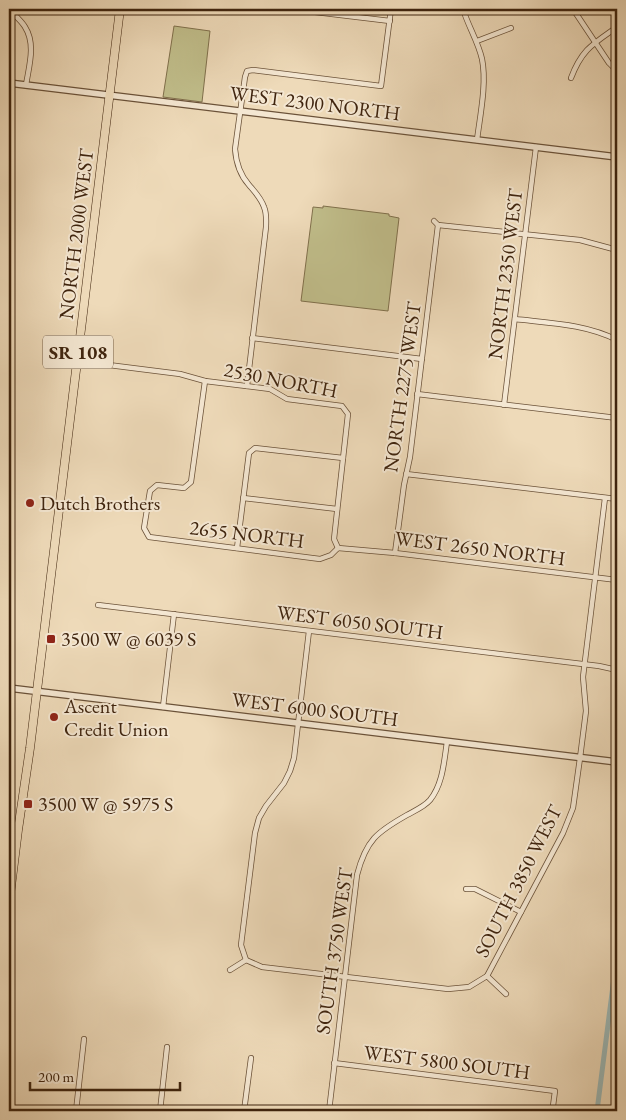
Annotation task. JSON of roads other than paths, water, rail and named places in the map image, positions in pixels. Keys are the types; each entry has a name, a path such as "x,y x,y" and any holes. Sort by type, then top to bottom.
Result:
{"main road":[{"name":"NORTH 2000 WEST","path":"36,692 120,9"},
{"name":"SR 108","path":"9,903 36,692"}],"street":[{"path":"11,9 12,13 24,25 30,35 31,46 26,85"},
{"path":"290,9 390,21"},
{"path":"247,386 266,217 260,198 242,176 236,159 235,148 247,71 253,70 381,86 392,9"},
{"path":"463,9 477,41 483,61 484,81 477,140"},
{"path":"573,9 617,71"},
{"path":"571,78 576,64 584,52 617,27"},
{"path":"477,41 511,28"},
{"name":"WEST 2300 NORTH","path":"9,83 617,157"},
{"name":"NORTH 2350 WEST","path":"504,404 536,147"},
{"name":"NORTH 2275 WEST","path":"395,553 410,457 436,223 525,234"},
{"path":"525,234 580,240 617,250"},
{"path":"515,319 576,326 617,340"},
{"path":"252,338 422,359"},
{"name":"2530 NORTH","path":"77,361 180,374 205,381 270,389 287,399 342,406 348,414 343,458"},
{"name":"2655 NORTH","path":"205,381 191,482 184,488 158,485 150,492 144,528 149,537 320,559 331,555 338,548"},
{"path":"417,394 617,418"},
{"path":"237,548 249,454 255,448 343,458 334,539 338,548"},
{"path":"406,474 617,499"},
{"path":"243,498 337,509"},
{"name":"SOUTH 3850 WEST","path":"487,976 564,833 573,808 586,711 583,676 584,664 605,498"},
{"name":"WEST 2650 NORTH","path":"338,548 395,553 617,580"},
{"name":"WEST 6050 SOUTH","path":"98,605 584,664 617,670"},
{"path":"163,707 174,614"},
{"path":"309,631 294,758 290,772 266,806 257,826 241,945 246,960 262,967 448,989 469,987 487,976 506,994"},
{"name":"WEST 6000 SOUTH","path":"9,688 617,762"},
{"name":"SOUTH 3750 WEST","path":"328,1111 357,875 361,860 368,846 387,826 429,801 437,788 443,771 447,742"},
{"path":"9,829 18,830"},
{"path":"466,889 475,889 521,912"},
{"path":"230,970 246,960"},
{"path":"76,1111 84,1038"},
{"path":"160,1111 167,1047"},
{"path":"244,1111 251,1058"},
{"name":"WEST 5800 SOUTH","path":"334,1063 555,1091 553,1106 548,1111"}],"waterway":[{"path":"597,1111 617,954"}],"place":[{"name":"Dutch Brothers","path":"30,503"},
{"name":"3500 W @ 6039 S","path":"51,639"},
{"name":"Ascent Credit Union","path":"54,717"},
{"name":"3500 W @ 5975 S","path":"28,804"}]}
